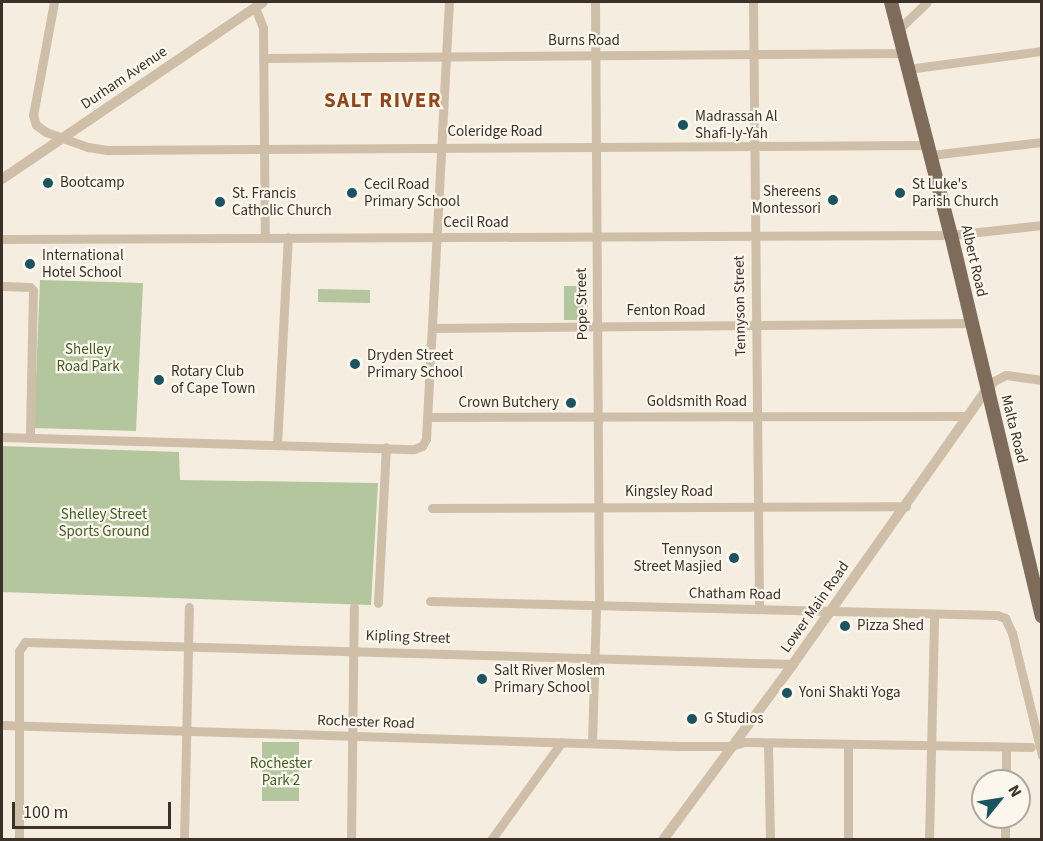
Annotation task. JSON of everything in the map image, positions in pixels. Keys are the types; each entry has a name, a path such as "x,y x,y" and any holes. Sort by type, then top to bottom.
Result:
{"main road":[{"name":"Albert Road","path":"891,2 930,150 987,390"},
{"name":"Malta Road","path":"987,390 1041,616"}],"street":[{"name":"Coleridge Road","path":"54,2 33,115 36,125 88,147 107,150 753,146 930,150 1041,142"},
{"path":"2,437 414,449 422,446 426,439 428,417 449,2"},
{"name":"Pope Street","path":"592,743 599,507 595,2"},
{"name":"Tennyson Street","path":"753,2 759,609"},
{"path":"898,30 927,2"},
{"name":"Durham Avenue","path":"2,179 259,4"},
{"path":"259,4 264,58 265,237"},
{"path":"908,69 1041,51"},
{"name":"Burns Road","path":"264,58 904,53"},
{"name":"Cecil Road","path":"2,239 951,235 1041,225"},
{"path":"277,445 288,237"},
{"path":"2,286 32,288 30,438"},
{"name":"Fenton Road","path":"433,328 971,323"},
{"path":"987,390 994,381 1006,375 1041,380"},
{"name":"Lower Main Road","path":"663,840 730,746 793,664 987,390"},
{"name":"Goldsmith Road","path":"428,417 967,416"},
{"path":"378,603 386,447"},
{"name":"Kingsley Road","path":"432,508 906,506"},
{"name":"Chatham Road","path":"430,601 989,614 1005,618 1012,633 1041,755"},
{"path":"184,840 189,607"},
{"path":"351,840 354,607"},
{"path":"929,840 934,614"},
{"name":"Kipling Street","path":"20,726 20,651 22,644 30,641 793,664"},
{"name":"Rochester Road","path":"2,725 561,743 730,746 744,742 1031,747"},
{"path":"19,840 20,726"},
{"path":"491,840 561,743"},
{"path":"768,743 770,840"},
{"path":"848,745 848,840"},
{"path":"1005,769 1006,747"}],"green space":[{"name":"Shelley Road Park","path":"40,280 143,283 136,431 34,428"},
{"path":"564,286 587,286 588,320 564,320"},
{"path":"318,289 370,290 370,303 318,302"},
{"name":"Shelley Street Sports Ground","path":"2,446 179,452 180,480 378,483 371,605 2,592"},
{"name":"Rochester Park 2","path":"262,742 299,742 299,801 262,801"}],"place":[{"name":"Madrassah Al Shafi-Iy-Yah","path":"683,125"},
{"name":"Bootcamp","path":"48,183"},
{"name":"Cecil Road Primary School","path":"352,193"},
{"name":"St Luke's Parish Church","path":"900,193"},
{"name":"Shereens Montessori","path":"833,200"},
{"name":"St. Francis Catholic Church","path":"220,202"},
{"name":"International Hotel School","path":"30,264"},
{"name":"Dryden Street Primary School","path":"355,364"},
{"name":"Rotary Club of Cape Town","path":"159,380"},
{"name":"Crown Butchery","path":"571,403"},
{"name":"Tennyson Street Masjied","path":"734,558"},
{"name":"Pizza Shed","path":"845,626"},
{"name":"Salt River Moslem Primary School","path":"482,679"},
{"name":"Yoni Shakti Yoga","path":"787,693"},
{"name":"G Studios","path":"692,719"}],"district":[{"name":"SALT RIVER","path":"383,100"}]}
